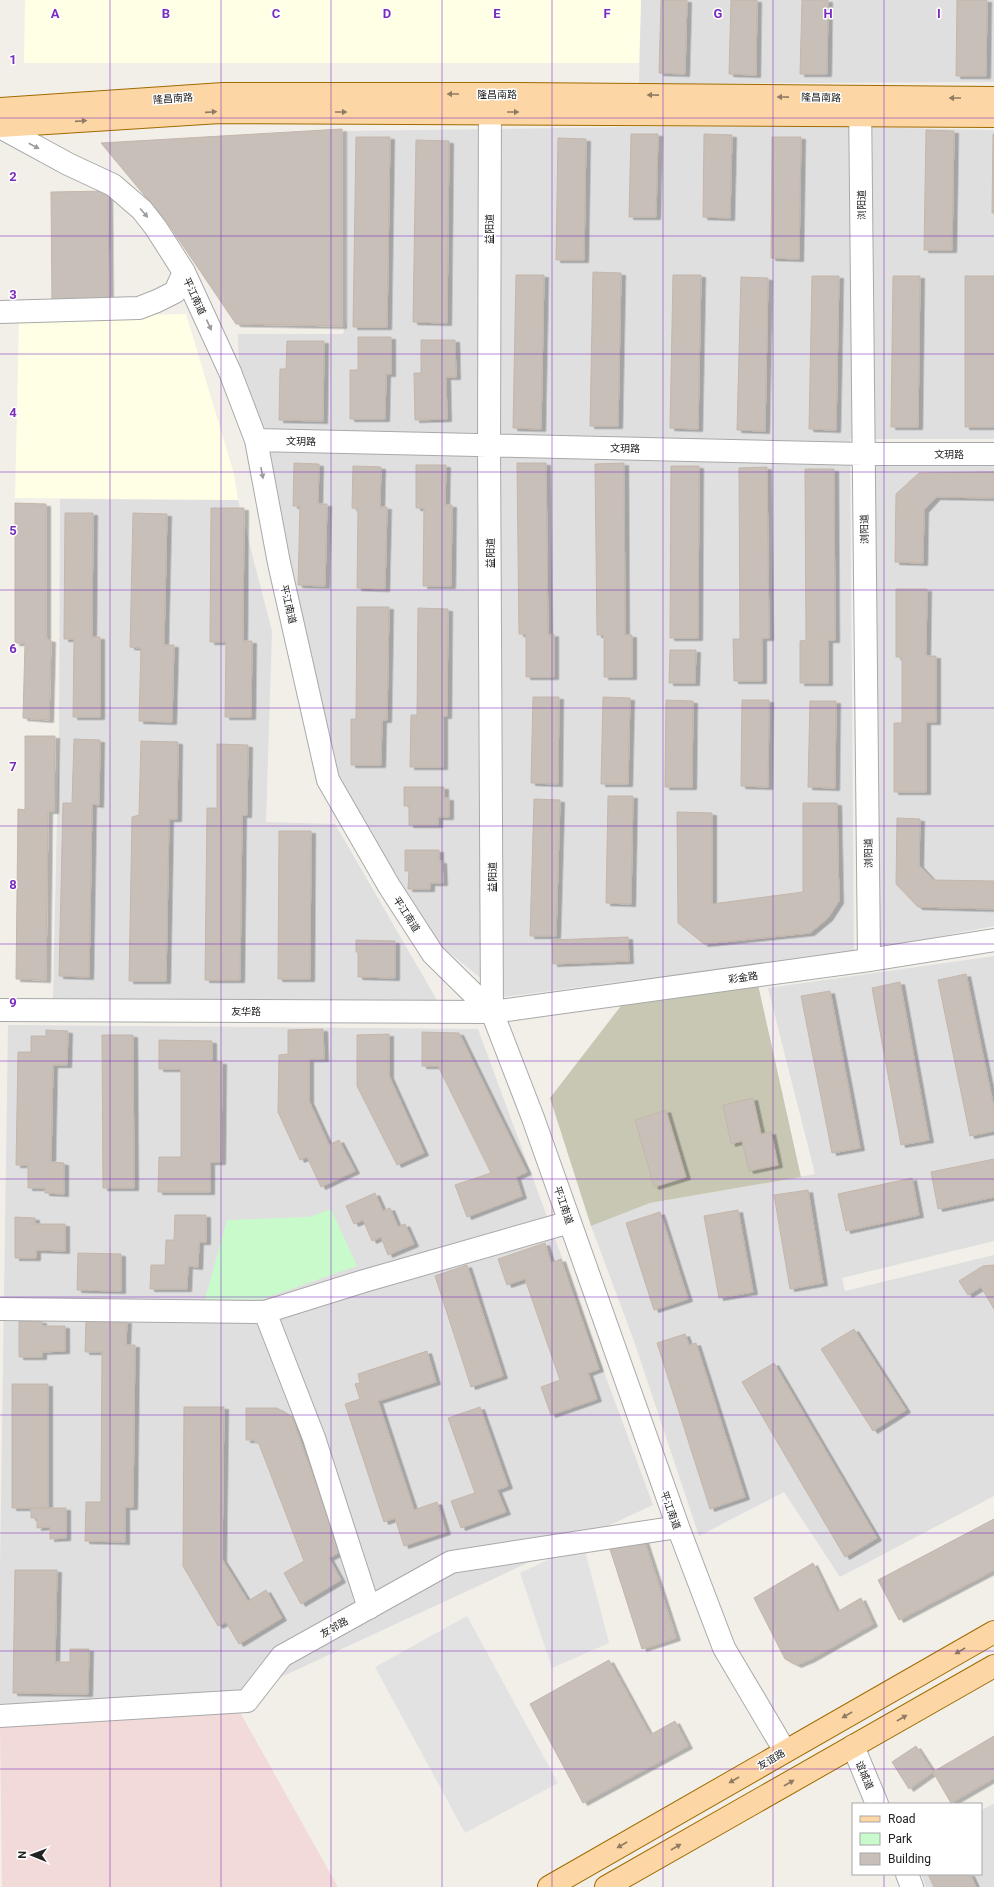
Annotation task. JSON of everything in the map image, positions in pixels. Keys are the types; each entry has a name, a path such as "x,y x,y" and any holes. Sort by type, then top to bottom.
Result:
{"main road":[{"name":"隆昌南路","path":"0,109 223,94 490,103 861,106 994,116"},
{"name":"隆昌南路","path":"861,106 994,98"},
{"name":"隆昌南路","path":"0,126 220,112 490,103"},
{"name":"友谊路","path":"560,1884 785,1751 994,1632"},
{"path":"606,1887 994,1666"}],"street":[{"name":"益阳道","path":"490,103 489,445 492,1012"},
{"name":"浏阳道","path":"861,106 869,960"},
{"name":"平江南道","path":"0,126 68,164 113,185 142,210 156,228 184,272 230,372 256,440 279,563 328,780 389,886 433,954 492,1012 533,1118 678,1528 724,1648 785,1751"},
{"path":"0,312 139,308 157,302 175,292 184,272"},
{"name":"文玥路","path":"256,440 864,454 994,454"},
{"name":"彩金路","path":"492,1012 869,960 994,940"},
{"name":"友华路","path":"0,1010 492,1012"},
{"path":"0,1309 265,1312 371,1279 570,1222"},
{"path":"265,1312 314,1438 369,1608"},
{"name":"友邻路","path":"0,1716 247,1701 282,1656 451,1562 678,1528"},
{"name":"谊城道","path":"853,1746 877,1803"},
{"path":"907,1875 912,1887"}],"shaded area":[{"path":"25,0 641,0 639,63 24,63"},
{"path":"641,0 994,0 994,82 639,84"},
{"path":"638,127 851,127 994,130 994,439 850,439 854,951 504,997 436,942 340,780 278,516 256,408 239,368 238,334 343,334 347,320 347,131"},
{"path":"186,314 234,474 238,500 15,498 19,318"},
{"path":"874,463 994,465 994,926 878,948"},
{"path":"60,499 238,500 272,631 266,822 335,824 437,1000 53,999 59,731"},
{"path":"994,956 994,1241 842,1278 845,1291 994,1255 994,1496 840,1577 784,1492 699,1536 634,1341 591,1226 650,1203 815,1174 768,988"},
{"path":"757,980 801,1177 650,1203 591,1226 550,1098 627,998"},
{"path":"8,1025 478,1029 653,1505 238,1697 0,1712 0,1567"},
{"path":"583,1543 609,1643 552,1668 520,1573"},
{"path":"467,1616 558,1783 465,1833 375,1667"},
{"path":"237,1707 338,1887 2,1887 0,1723"},
{"path":"994,1804 994,1887 926,1887 921,1875 982,1875 982,1810"}],"green space":[{"path":"331,1209 357,1266 262,1299 205,1299 227,1220 309,1217"}],"building":[{"path":"661,0 687,0 685,74 659,73"},
{"path":"731,0 757,0 756,75 729,74"},
{"path":"802,0 828,0 827,74 800,74"},
{"path":"957,0 987,0 986,76 956,76"},
{"path":"342,129 342,326 236,324 169,225 101,143"},
{"path":"926,130 954,131 952,250 924,250"},
{"path":"631,134 658,134 656,217 629,217"},
{"path":"704,134 732,135 730,218 703,217"},
{"path":"993,134 994,213 992,213"},
{"path":"356,137 390,137 387,327 353,327"},
{"path":"772,137 801,137 799,259 771,258"},
{"path":"558,138 586,139 584,260 556,260"},
{"path":"416,140 449,141 447,323 413,322"},
{"path":"108,191 109,304 52,304 51,192"},
{"path":"593,272 621,273 618,426 590,426"},
{"path":"516,275 544,275 541,429 513,428"},
{"path":"673,275 701,275 698,429 670,428"},
{"path":"812,276 839,276 836,430 809,429"},
{"path":"893,276 920,276 918,427 891,427"},
{"path":"965,276 994,276 994,427 965,427"},
{"path":"741,277 768,278 765,431 737,430"},
{"path":"358,337 391,337 391,374 386,374 385,419 350,419 350,370 358,370"},
{"path":"421,340 455,340 456,377 446,377 447,419 415,420 414,373 421,373"},
{"path":"287,341 324,341 323,421 279,420 280,369 286,369"},
{"path":"294,463 319,464 318,504 327,504 325,586 298,585 300,506 293,506"},
{"path":"517,463 546,463 548,635 554,634 554,677 526,677 526,634 519,634"},
{"path":"624,463 625,635 632,635 632,677 604,677 604,635 597,635 595,464"},
{"path":"416,465 446,465 445,505 452,505 451,586 423,586 424,508 416,508"},
{"path":"353,466 381,467 380,507 387,507 385,589 357,588 358,509 352,508"},
{"path":"671,466 699,466 698,638 670,638"},
{"path":"767,467 769,638 762,638 762,681 734,681 733,639 740,639 739,468"},
{"path":"805,469 834,469 835,640 828,640 828,683 800,683 800,641 806,640"},
{"path":"994,472 994,498 936,497 924,510 923,563 895,562 896,494 919,473"},
{"path":"15,503 46,504 46,639 51,640 49,720 23,718 25,643 15,643"},
{"path":"211,508 244,508 243,641 252,641 251,717 225,717 226,642 210,642"},
{"path":"65,513 93,513 92,637 100,637 100,717 73,717 74,639 64,639"},
{"path":"133,513 167,514 164,645 174,645 172,722 139,721 141,648 130,647"},
{"path":"896,589 927,589 926,656 936,656 936,722 926,722 926,792 894,792 894,723 902,723 902,657 896,657"},
{"path":"357,607 389,607 387,720 382,720 381,765 351,765 351,719 356,719"},
{"path":"418,608 448,609 447,716 443,716 443,767 410,767 411,715 417,715"},
{"path":"670,650 696,650 695,683 669,683"},
{"path":"533,697 559,697 558,784 531,783"},
{"path":"603,697 630,698 628,784 601,784"},
{"path":"666,700 693,701 692,787 665,787"},
{"path":"742,700 769,700 768,787 741,786"},
{"path":"810,701 836,701 835,788 808,787"},
{"path":"25,736 55,736 54,811 48,811 46,980 16,979 18,809 25,810"},
{"path":"74,739 100,740 99,805 92,804 89,977 59,976 63,803 72,803"},
{"path":"141,741 178,742 177,819 169,819 166,981 129,981 132,817 139,815"},
{"path":"217,744 248,745 247,815 242,815 240,980 205,980 207,808 217,808"},
{"path":"404,787 444,787 444,798 449,798 449,817 438,817 438,825 409,825 409,806 404,806"},
{"path":"608,796 633,796 631,904 606,903"},
{"path":"534,799 560,800 556,936 530,936"},
{"path":"803,803 837,803 839,901 828,918 810,933 704,944 678,923 677,812 712,813 712,904 803,892"},
{"path":"897,818 920,819 919,865 933,880 994,881 994,909 918,907 896,884"},
{"path":"279,831 311,831 310,979 278,979"},
{"path":"405,850 439,850 439,861 442,861 443,883 430,883 430,889 408,889 409,871 405,871"},
{"path":"628,937 629,961 553,964 552,940"},
{"path":"356,940 395,941 395,978 358,977 358,952 356,952"},
{"path":"966,974 994,1108 994,1131 970,1136 938,980"},
{"path":"900,982 929,1140 901,1145 872,988"},
{"path":"830,991 860,1148 832,1153 801,996"},
{"path":"323,1029 324,1059 309,1059 309,1101 329,1145 339,1140 355,1171 321,1187 307,1157 300,1160 278,1112 279,1055 288,1054 288,1030"},
{"path":"46,1030 68,1031 67,1065 53,1065 51,1162 64,1163 64,1194 45,1193 45,1188 28,1188 28,1165 16,1165 18,1052 31,1052 31,1036 46,1036"},
{"path":"422,1032 459,1033 527,1172 516,1177 522,1196 467,1217 455,1185 491,1173 438,1066 422,1066"},
{"path":"389,1034 389,1076 424,1153 397,1165 357,1086 357,1035"},
{"path":"102,1035 133,1035 134,1188 103,1188"},
{"path":"159,1040 212,1041 212,1062 222,1062 221,1162 210,1162 210,1192 158,1192 159,1157 181,1157 181,1069 159,1069"},
{"path":"753,1098 761,1134 771,1132 778,1165 749,1171 742,1141 731,1144 723,1105"},
{"path":"666,1110 686,1177 654,1187 635,1120"},
{"path":"994,1159 994,1197 938,1209 931,1172"},
{"path":"912,1178 919,1215 846,1231 838,1194"},
{"path":"808,1190 823,1283 790,1289 774,1195"},
{"path":"375,1193 383,1211 390,1208 398,1227 405,1224 414,1244 388,1255 381,1237 372,1241 363,1220 354,1224 346,1206"},
{"path":"738,1210 753,1292 719,1298 704,1216"},
{"path":"660,1212 688,1299 654,1310 626,1223"},
{"path":"175,1215 206,1215 206,1242 199,1242 198,1267 188,1266 187,1289 150,1289 151,1265 165,1265 166,1240 174,1240"},
{"path":"15,1217 35,1218 35,1224 65,1224 65,1251 36,1250 36,1258 15,1258"},
{"path":"545,1243 551,1263 561,1259 599,1369 588,1373 597,1399 551,1415 541,1387 560,1380 525,1279 507,1285 498,1259"},
{"path":"78,1253 121,1254 121,1291 77,1290"},
{"path":"467,1265 503,1376 471,1387 435,1276"},
{"path":"994,1265 994,1309 981,1287 968,1295 959,1281 983,1266"},
{"path":"19,1321 42,1321 42,1326 65,1326 65,1351 42,1352 42,1357 19,1357"},
{"path":"86,1321 127,1321 126,1345 135,1345 133,1507 125,1507 125,1542 85,1541 86,1502 101,1502 102,1352 85,1352"},
{"path":"854,1329 906,1410 873,1431 821,1349"},
{"path":"685,1334 689,1345 696,1343 745,1497 710,1509 657,1343"},
{"path":"427,1351 436,1382 378,1401 414,1510 437,1502 446,1532 404,1546 395,1518 384,1522 345,1404 360,1399 355,1384 360,1383 358,1374"},
{"path":"774,1363 877,1538 845,1557 742,1382"},
{"path":"12,1384 48,1384 48,1508 12,1508"},
{"path":"184,1407 224,1407 222,1559 248,1601 266,1590 282,1618 239,1644 226,1622 218,1626 183,1566"},
{"path":"480,1407 508,1486 497,1490 506,1512 461,1528 451,1501 475,1493 448,1418"},
{"path":"246,1408 277,1408 292,1417 340,1552 329,1558 341,1580 301,1604 284,1573 304,1561 259,1444 253,1440 246,1440"},
{"path":"31,1508 66,1508 66,1538 50,1539 50,1527 37,1528 37,1518 31,1518"},
{"path":"994,1519 994,1570 899,1620 878,1580"},
{"path":"642,1534 676,1638 642,1649 609,1546"},
{"path":"813,1563 837,1612 861,1598 873,1624 811,1659 797,1665 785,1659 754,1598"},
{"path":"15,1570 57,1570 55,1662 70,1662 70,1649 89,1649 88,1694 13,1693"},
{"path":"609,1660 650,1735 675,1721 688,1746 583,1803 530,1704"},
{"path":"994,1736 994,1778 951,1803 933,1772"},
{"path":"916,1746 933,1772 909,1789 892,1762"},
{"path":"928,1875 970,1875 976,1887 934,1887"}]}
